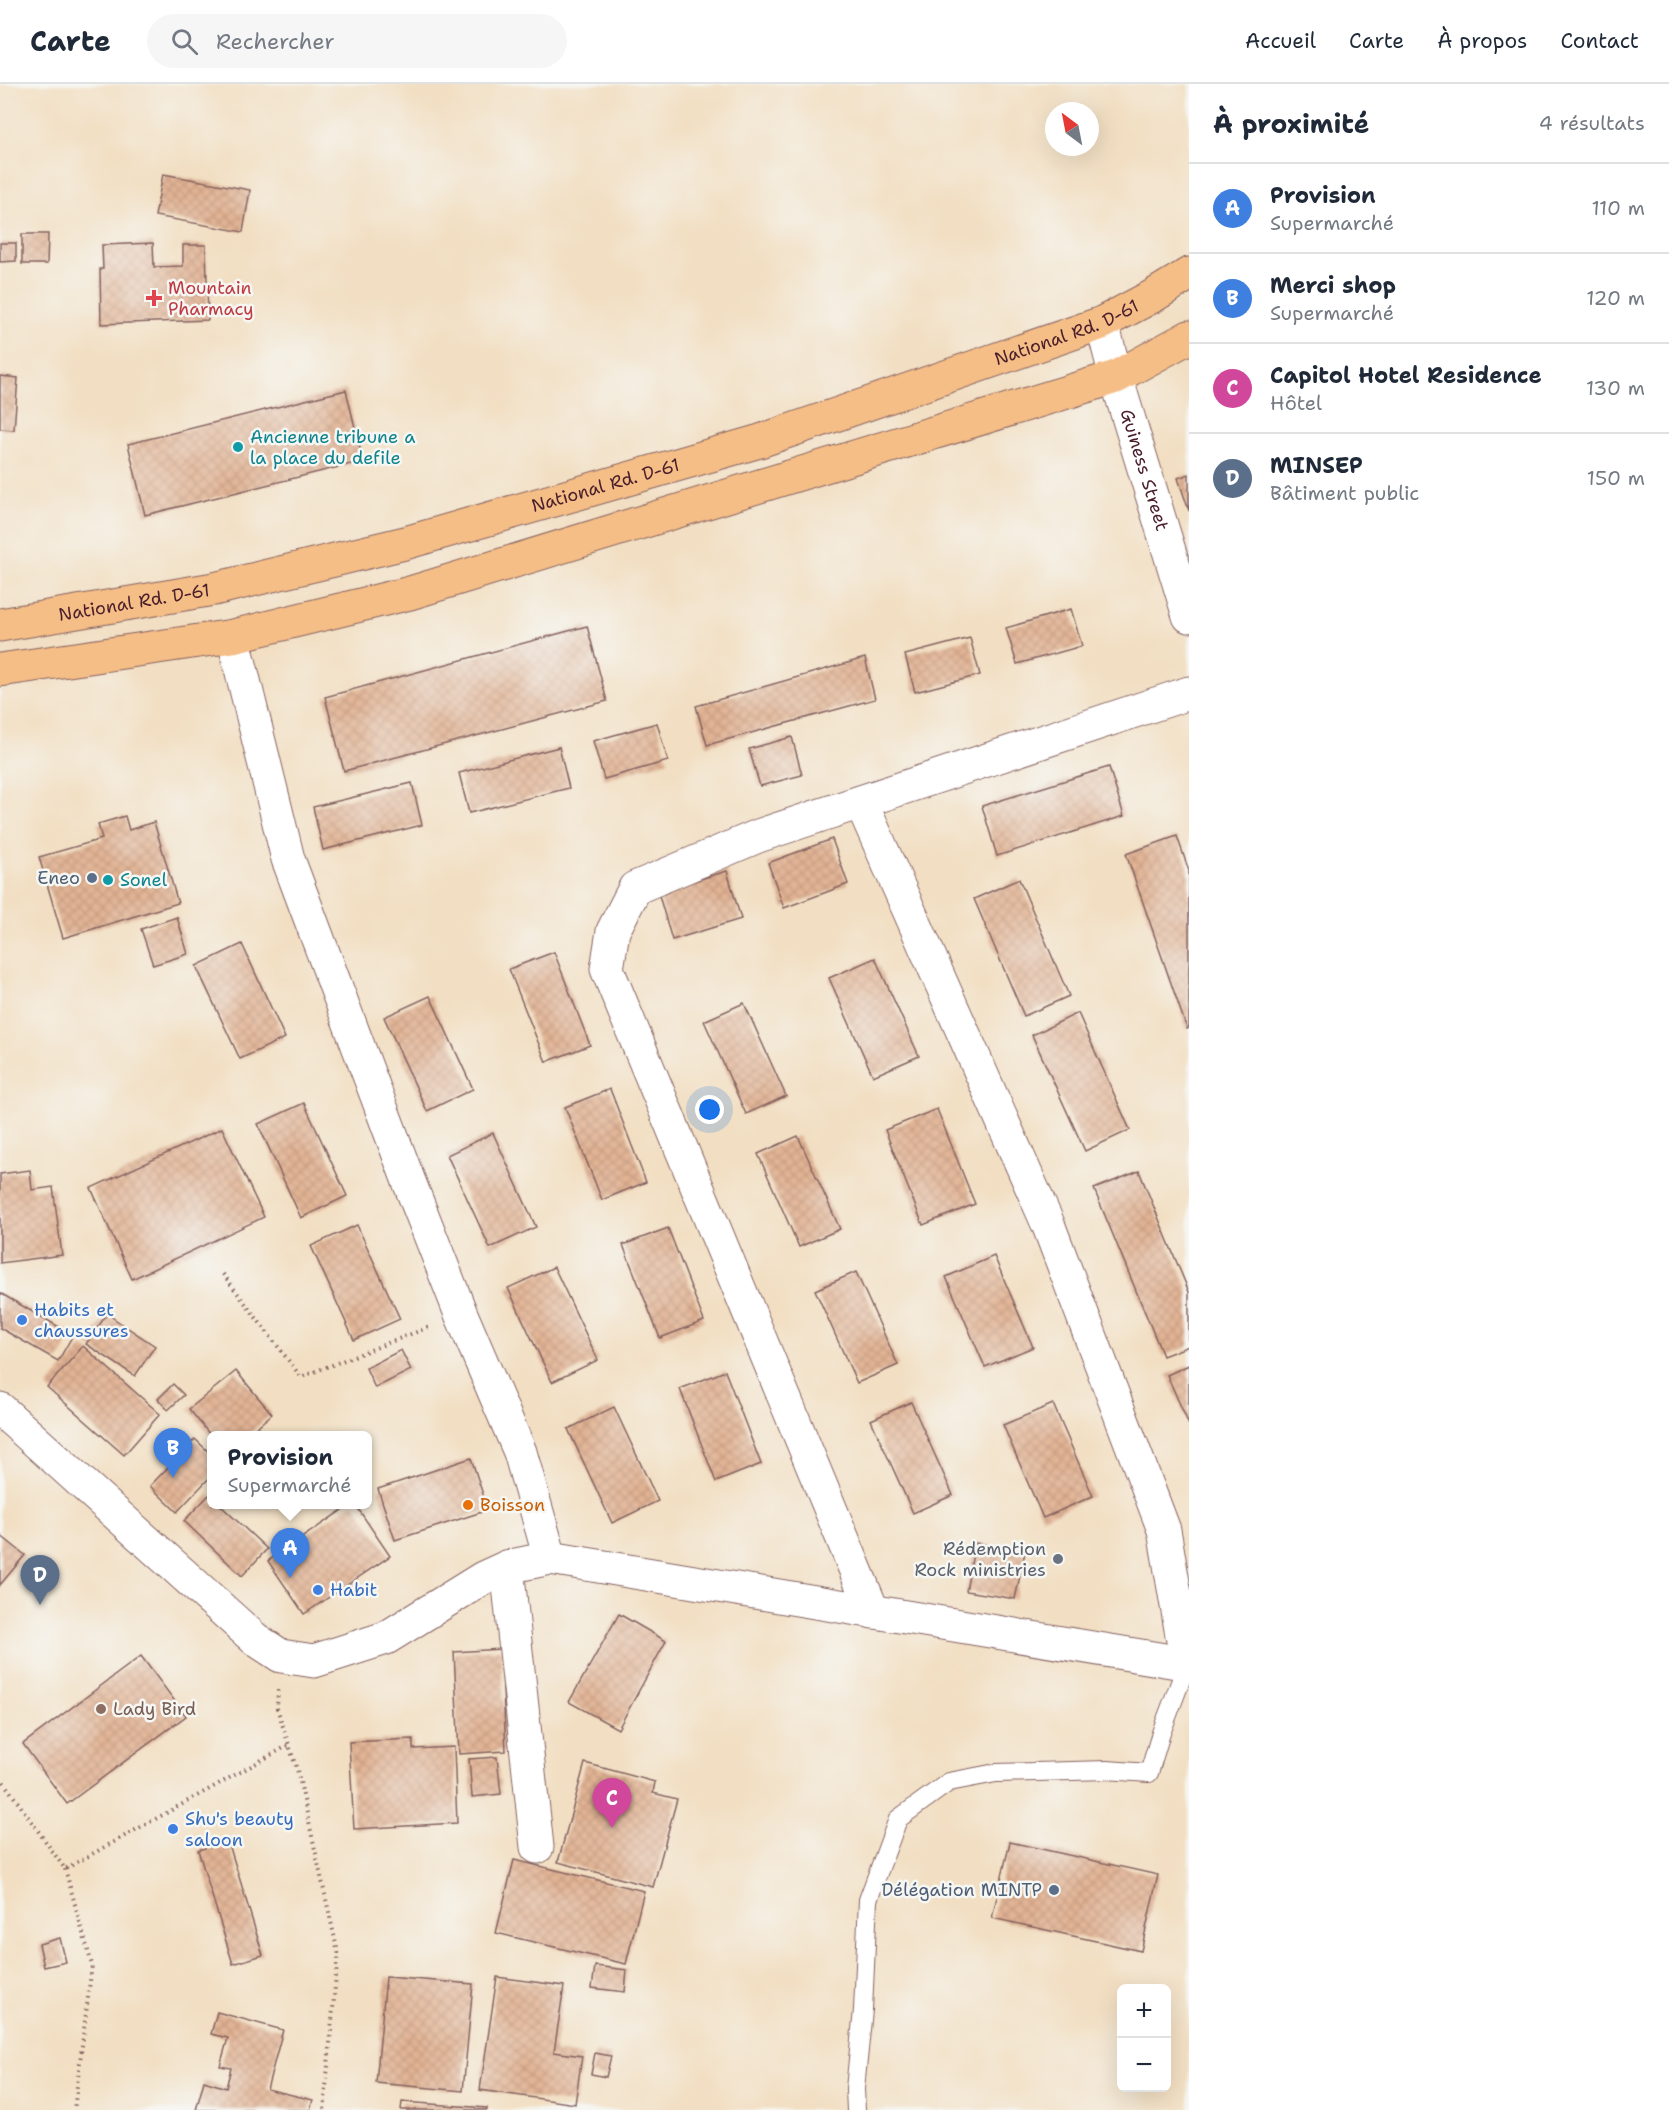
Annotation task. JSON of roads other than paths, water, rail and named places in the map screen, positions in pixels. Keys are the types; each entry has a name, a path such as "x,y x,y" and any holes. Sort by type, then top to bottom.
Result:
{"highway":[{"name":"National Rd. D-61","path":"0,625 214,589 405,543 760,441 1102,323 1154,296 1189,274"},
{"path":"0,670 233,636 410,593 1116,377 1189,337"}],"street":[{"name":"Guiness Street","path":"1102,323 1116,377 1189,616"},
{"path":"233,636 288,859 461,1314 520,1452 550,1558"},
{"path":"873,1612 607,969 613,931 635,888 758,836 1189,693"},
{"path":"0,1409 255,1639 281,1656 315,1661 386,1638 483,1578 507,1567 550,1558 1188,1664 1164,1530 1077,1300 1048,1224 861,802"},
{"path":"507,1567 537,1847"}],"lane":[{"path":"856,2110 855,2089 863,2010 868,1900 898,1819 949,1782 996,1773 1107,1770 1149,1773 1161,1733 1188,1664"}],"place":[{"name":"Mountain Pharmacy","path":"154,298"},
{"name":"Ancienne tribune a la place du defile","path":"238,447"},
{"name":"Eneo","path":"92,878"},
{"name":"Sonel","path":"108,880"},
{"name":"Habits et chaussures","path":"22,1320"},
{"name":"Merci shop","path":"173,1478"},
{"name":"Boisson","path":"468,1505"},
{"name":"Rédemption Rock ministries","path":"1058,1559"},
{"name":"Provision","path":"290,1578"},
{"name":"Habit","path":"318,1590"},
{"name":"MINSEP","path":"40,1605"},
{"name":"Lady Bird","path":"101,1709"},
{"name":"Capitol Hotel Residence","path":"612,1828"},
{"name":"Shu's beauty saloon","path":"173,1829"},
{"name":"Délégation MINTP","path":"1054,1890"}]}
